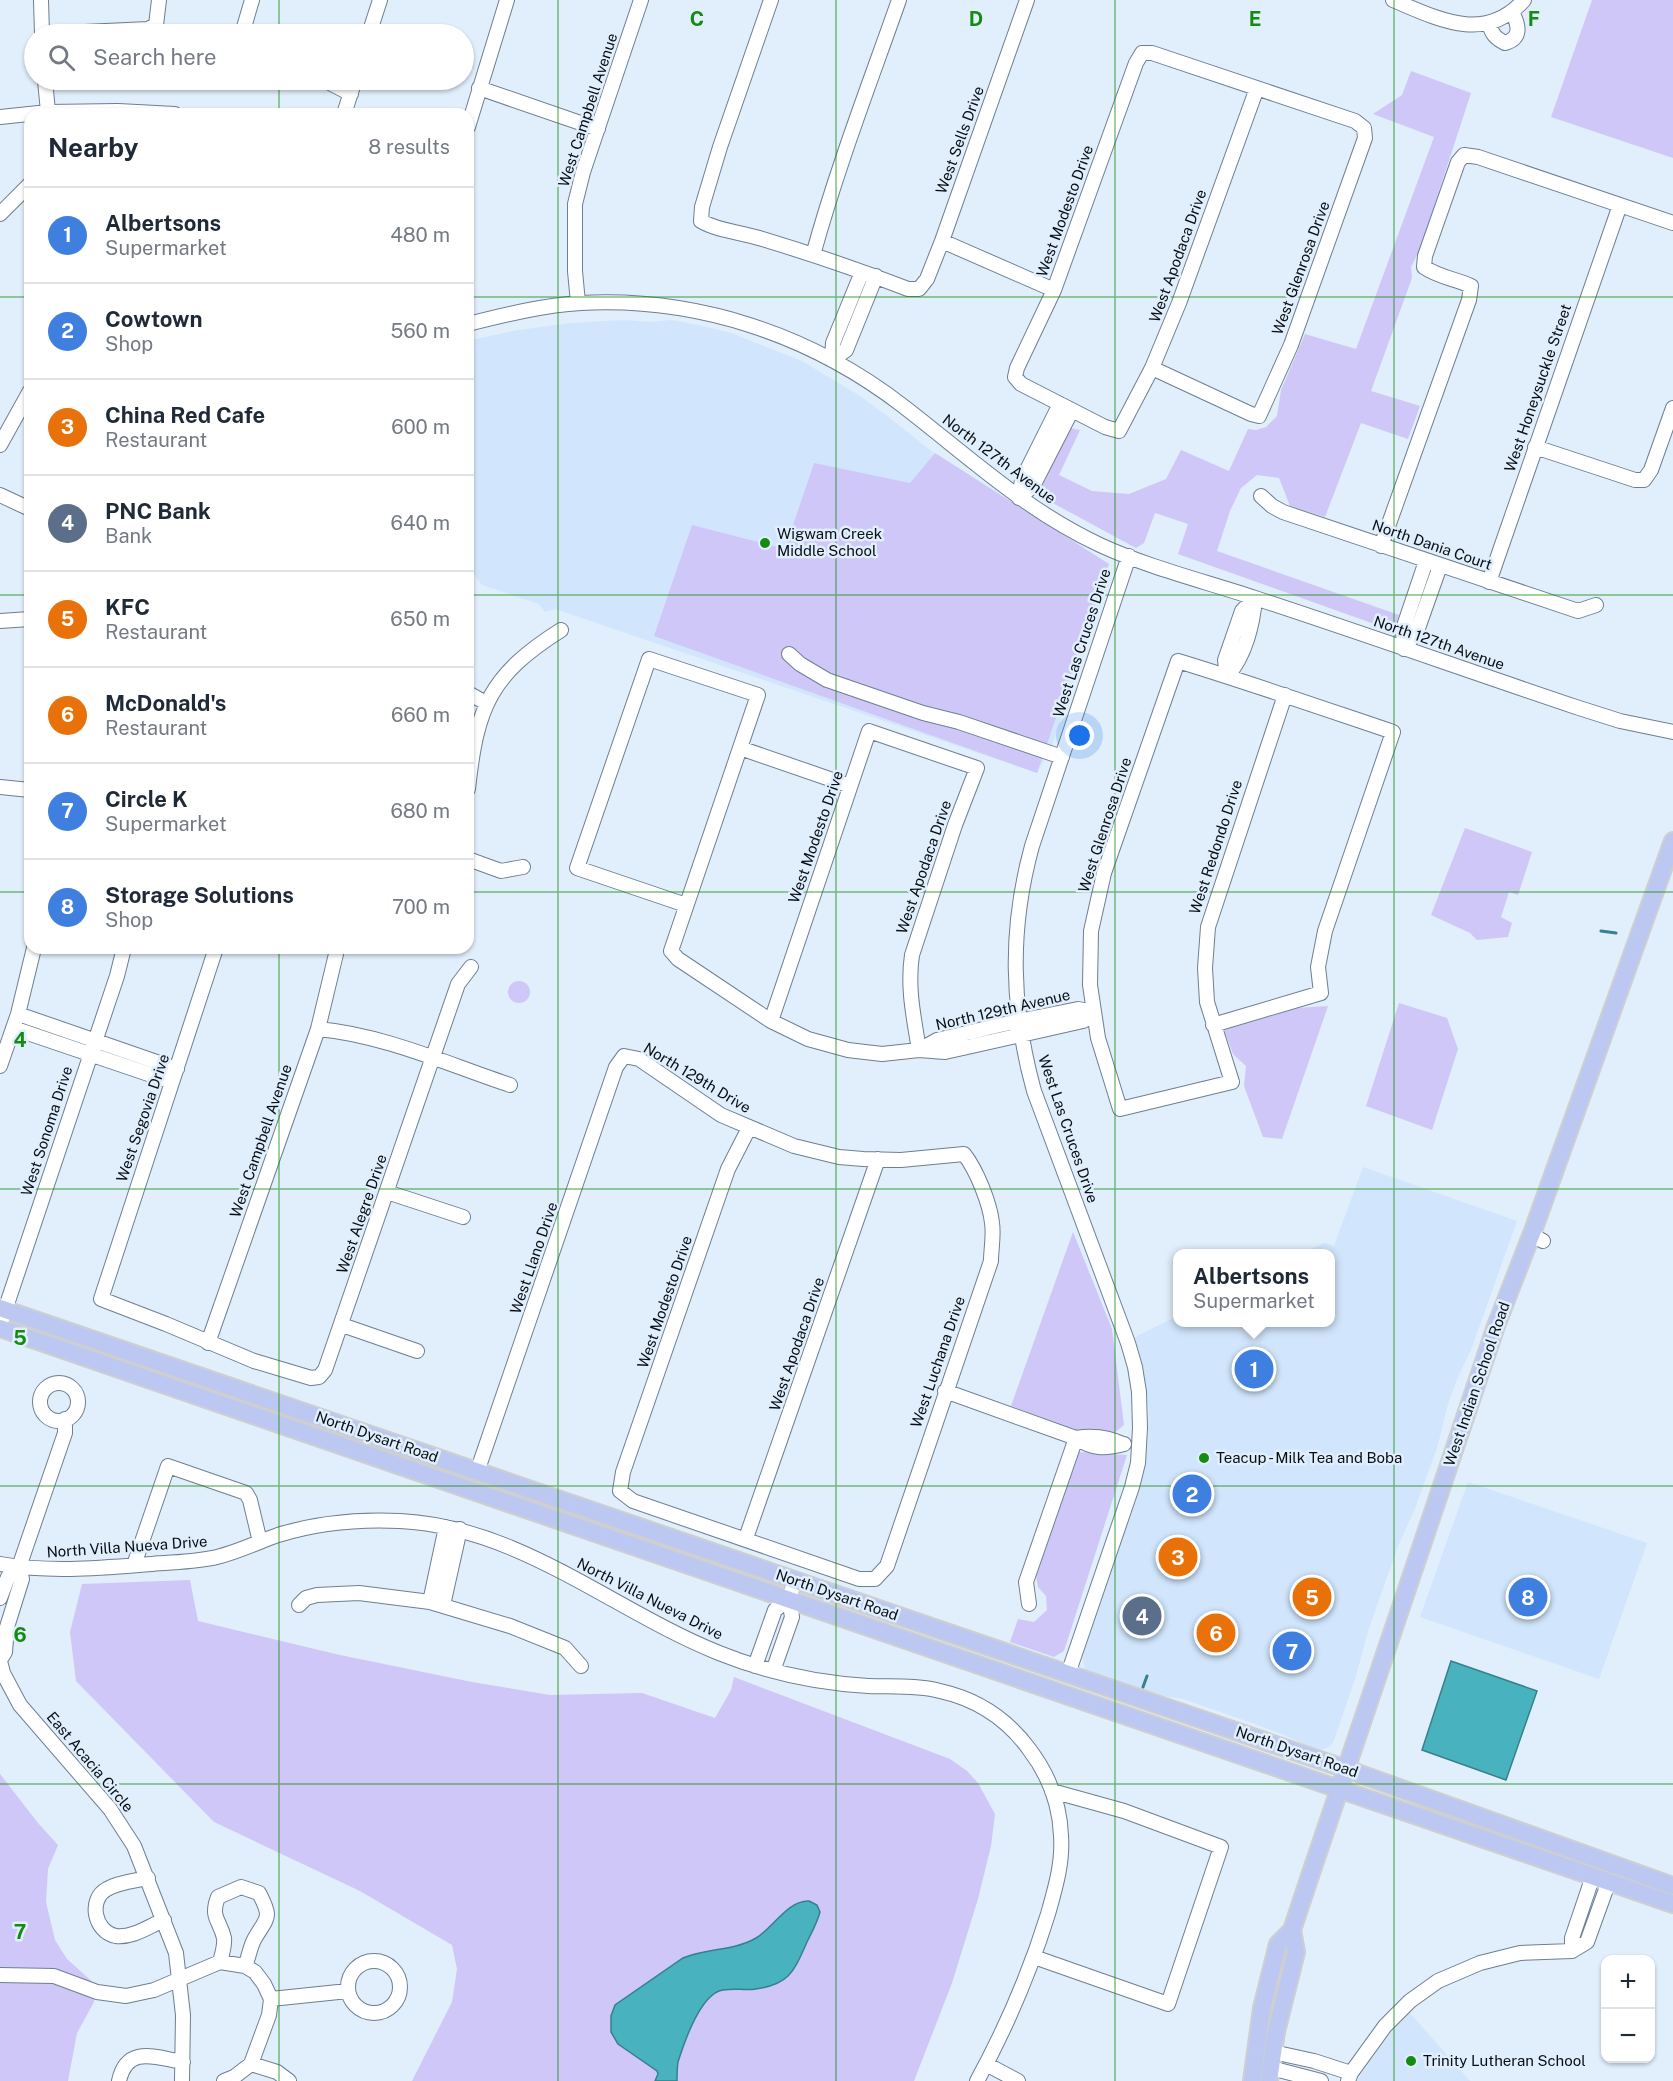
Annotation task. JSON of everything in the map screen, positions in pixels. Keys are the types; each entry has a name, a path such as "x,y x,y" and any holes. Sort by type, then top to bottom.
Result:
{"main road":[{"name":"West Indian School Road","path":"1252,2081 1262,2008 1278,1944 1292,1930 1489,1346 1537,1238 1673,841"},
{"name":"North Dysart Road","path":"1,1318 477,1472 795,1580 1346,1769 1673,1886"},
{"name":"North Dysart Road","path":"1,1318 789,1599 1673,1904"},
{"path":"1062,1694 1068,1674"},
{"name":"West Indian School Road","path":"1271,2067 1283,2001 1296,1952 1292,1930"}],"street":[{"path":"41,0 42,24"},
{"path":"156,24 159,0"},
{"path":"245,24 252,0"},
{"path":"372,24 380,0"},
{"path":"473,108 507,0"},
{"name":"West Campbell Avenue","path":"578,303 575,271 575,204 583,172 641,0"},
{"path":"771,0 720,147 702,207 701,220 710,226 741,232 876,276 846,350 832,360"},
{"path":"813,255 848,140 899,0"},
{"name":"West Sells Drive","path":"876,276 908,289 919,290 927,279 1027,0"},
{"path":"1393,0 1462,24 1501,18 1524,0"},
{"name":"West Modesto Drive","path":"1066,407 1021,384 1015,377 1017,368 1054,290 1136,63 1142,53 1152,52 1257,88"},
{"path":"479,88 598,129"},
{"name":"West Glenrosa Drive","path":"1152,368 1259,416 1291,345 1365,138 1364,128 1355,121 1257,88"},
{"name":"West Apodaca Drive","path":"1066,407 1105,427 1119,431 1152,368 1179,303 1257,88"},
{"path":"46,90 48,108"},
{"path":"343,90 351,94"},
{"path":"346,108 352,90"},
{"path":"0,117 24,114"},
{"path":"1381,546 1469,300 1471,286 1432,273 1424,267 1425,256 1458,162 1464,155 1478,157 1673,223"},
{"path":"0,214 24,190"},
{"name":"West Honeysuckle Street","path":"1489,582 1620,205"},
{"path":"942,241 1054,290"},
{"path":"832,360 833,343 862,272"},
{"name":"North 127th Avenue","path":"474,323 578,303 625,303 662,306 718,316 772,332 832,360 872,384 1019,498 1067,528 1105,547 1600,715 1673,732"},
{"path":"0,445 24,402"},
{"path":"1019,498 1034,486 1066,407"},
{"path":"1535,447 1635,480 1644,480 1651,470 1673,408"},
{"path":"0,495 24,506"},
{"name":"North Dania Court","path":"1262,496 1272,506 1283,512 1489,582 1578,611 1596,605"},
{"name":"West Las Cruces Drive","path":"1068,1674 1132,1487 1139,1446 1139,1392 1128,1343 1037,1100 1027,1065 1016,1004 1014,948 1024,874 1032,846 1129,556"},
{"path":"1404,650 1403,629 1426,561"},
{"path":"1404,650 1417,631 1440,566"},
{"path":"1214,1025 1321,993 1318,967 1325,931 1393,732 1227,676 1225,660 1242,611 1255,598"},
{"path":"0,621 24,619"},
{"path":"474,743 486,703 499,682 513,667 561,630"},
{"path":"789,654 800,664 827,680 1062,757"},
{"path":"649,659 758,695 740,748 686,905 577,868 649,659"},
{"name":"West Glenrosa Drive","path":"1227,676 1178,661 1104,873 1091,931 1090,985 1098,1038 1120,1109 1232,1082"},
{"name":"West Redondo Drive","path":"1232,1082 1207,1002 1205,968 1208,927 1285,695"},
{"path":"474,696 486,703"},
{"name":"West Modesto Drive","path":"771,1021 869,731 977,768"},
{"path":"740,748 850,786"},
{"name":"West Apodaca Drive","path":"919,1050 910,1001 912,955 955,825 977,768"},
{"path":"0,787 24,789"},
{"path":"474,861 501,871 523,867"},
{"name":"North 129th Avenue","path":"686,905 671,951 678,959 771,1021 808,1039 848,1050 882,1054 919,1050 945,1052 1020,1027 1083,1021 1094,1012"},
{"path":"0,1066 18,1014 33,954"},
{"name":"West Sonoma Drive","path":"1,1318 122,954"},
{"name":"West Segovia Drive","path":"208,1343 101,1299 214,954"},
{"name":"West Campbell Avenue","path":"208,1343 318,1029 336,954"},
{"name":"West Alegre Drive","path":"208,1343 254,1361 311,1378 319,1377 325,1370 458,984 471,967"},
{"path":"18,1014 93,1047 175,1075"},
{"path":"13,1028 93,1047"},
{"path":"318,1029 343,1031 373,1038 510,1085"},
{"name":"North 129th Drive","path":"624,1056 639,1059 721,1114 794,1146 839,1157 878,1159 901,1160 964,1154"},
{"name":"West Llano Drive","path":"477,1472 616,1067 624,1056"},
{"name":"West Modesto Drive","path":"746,1539 633,1501 620,1491 623,1472 728,1169 749,1128"},
{"name":"West Luchana Drive","path":"746,1539 859,1579 875,1579 887,1566 991,1261 992,1223 981,1185 971,1162 964,1154"},
{"name":"West Apodaca Drive","path":"746,1539 878,1159"},
{"path":"387,1192 463,1217"},
{"path":"342,1325 417,1351"},
{"path":"945,1391 1076,1438 1087,1446 1110,1438 1124,1444 1139,1446"},
{"path":"0,1598 8,1577 19,1567 65,1433 64,1419"},
{"path":"1029,1604 1026,1582 1076,1438"},
{"path":"134,1565 168,1466 246,1493 250,1500 260,1542"},
{"name":"North Villa Nueva Drive","path":"0,1564 69,1569 212,1558 294,1530 339,1523 403,1521 453,1528 512,1547 680,1635 721,1654 755,1666 842,1684 936,1690 972,1701 999,1717 1013,1730 1037,1760 1052,1791 1061,1833 1060,1863 1034,1957 1011,2013 977,2081"},
{"path":"437,1603 453,1528"},
{"name":"East Acacia Circle","path":"19,1567 22,1579 8,1627 5,1652 0,1661 3,1673 20,1705 110,1809 134,1846 176,1953 183,2015 182,2081"},
{"path":"773,1671 792,1617 789,1599 795,1580"},
{"path":"299,1605 306,1598 317,1595 359,1593 437,1603 510,1626 566,1648 581,1666"},
{"path":"755,1666 775,1610 789,1599"},
{"path":"1034,1957 1168,2004 1221,1848 1135,1814 1052,1791"},
{"path":"148,1878 122,1883 105,1890 99,1898 95,1912 98,1924 115,1936 134,1934 164,1920"},
{"path":"1271,2067 1314,2061 1350,2077 1385,2025 1410,2001 1437,1981 1480,1963 1520,1953 1572,1951 1572,1938 1601,1878"},
{"path":"220,1962 224,1939 216,1921 214,1909 218,1897 241,1887 260,1893 268,1909 265,1925 254,1939 245,1966"},
{"path":"0,1975 54,1976 97,1992 126,1996 154,1990 220,1962 245,1966 255,1972 271,1999 262,2038 251,2064 231,2080"},
{"path":"271,1999 348,1991"},
{"path":"119,2081 122,2070 132,2059 147,2055 183,2062"},
{"path":"251,2064 277,2072 289,2081"},
{"path":"986,2064 1018,2081"},
{"path":"1271,2067 1321,2081"}],"shaded area":[{"path":"1592,0 1673,0 1673,158 1551,117"},
{"path":"1411,71 1471,93 1420,249 1411,267 1412,278 1371,391 1420,406 1408,439 1361,423 1325,517 1290,506 1279,478 1257,475 1241,488 1230,511 1217,551 1399,615 1394,631 1178,554 1188,524 1155,513 1144,543 1136,548 1038,495 1070,428 1080,430 1059,475 1092,491 1129,494 1166,479 1181,450 1229,471 1248,429 1256,430 1266,427 1277,416 1281,390 1305,334 1356,349 1434,137 1373,114 1402,95"},
{"name":"Wigwam Creek Middle School","path":"672,320 731,333 802,361 857,394 983,492 1099,559 1111,576 1053,743 1037,773 555,609 545,612 539,604 482,585 474,574 474,340 512,331 570,323"},
{"path":"935,453 1109,564 1037,773 654,636 692,525 785,549 814,463 910,483"},
{"path":"1465,828 1532,852 1518,895 1509,892 1501,917 1512,923 1508,937 1477,940 1470,933 1431,915"},
{"path":"519,981 527,984 530,992 527,1000 519,1003 511,1000 508,992 511,984"},
{"path":"1399,1003 1447,1018 1458,1049 1432,1130 1366,1106"},
{"path":"1328,1006 1282,1139 1263,1137 1244,1086 1246,1066 1233,1054 1224,1030 1297,1008"},
{"path":"1363,1167 1517,1221 1471,1350 1457,1379 1447,1407 1438,1445 1414,1511 1398,1546 1368,1631 1356,1676 1333,1743 1319,1751 1284,1735 1183,1699 1150,1694 1089,1672 1085,1669 1082,1657 1140,1481 1148,1437 1147,1392 1135,1337 1173,1318 1173,1327 1335,1327 1335,1249 1312,1249 1325,1243 1334,1246"},
{"path":"1073,1232 1112,1329 1124,1425 1113,1434 1082,1432 1011,1406"},
{"path":"1079,1452 1127,1455 1064,1651 1054,1657 1010,1642 1018,1619 1034,1622 1047,1610 1046,1596 1038,1587 1036,1576"},
{"path":"1468,1482 1647,1543 1599,1679 1420,1617"},
{"path":"190,1580 198,1621 340,1655 472,1682 550,1695 642,1693 715,1718 731,1690 734,1677 950,1759 967,1771 978,1783 995,1814 991,1846 978,1899 952,1983 914,2081 412,2081 452,2002 457,1969 452,1945 360,1891 214,1822 76,1681 70,1632 82,1584"},
{"path":"0,1774 58,1845 48,1869 46,1902 55,1940 67,1959 96,1985 94,2002 77,2033 68,2081 0,2081"},
{"name":"Trinity Lutheran School","path":"1409,2012 1470,2081 1357,2081 1382,2041"}],"water":[{"path":"1451,1661 1537,1691 1506,1780 1422,1750"},
{"path":"809,1901 817,1905 820,1912 798,1961 789,1975 784,1980 767,1987 723,1990 712,1996 699,2012 688,2033 678,2062 677,2081 655,2081 657,2071 618,2044 611,2032 611,2016 615,2005 683,1958 748,1942 756,1938 794,1905"}],"waterway":[{"path":"1601,931 1616,933"},
{"path":"1143,1687 1147,1676"}],"place":[{"name":"Wigwam Creek Middle School","path":"765,543"},
{"name":"Albertsons","path":"1254,1369"},
{"name":"Teacup - Milk Tea and Boba","path":"1204,1458"},
{"name":"Cowtown","path":"1192,1494"},
{"name":"China Red Cafe","path":"1178,1557"},
{"name":"KFC","path":"1312,1597"},
{"name":"Storage Solutions","path":"1528,1597"},
{"name":"PNC Bank","path":"1142,1616"},
{"name":"McDonald's","path":"1216,1633"},
{"name":"Circle K","path":"1292,1651"},
{"name":"Trinity Lutheran School","path":"1411,2061"}]}
